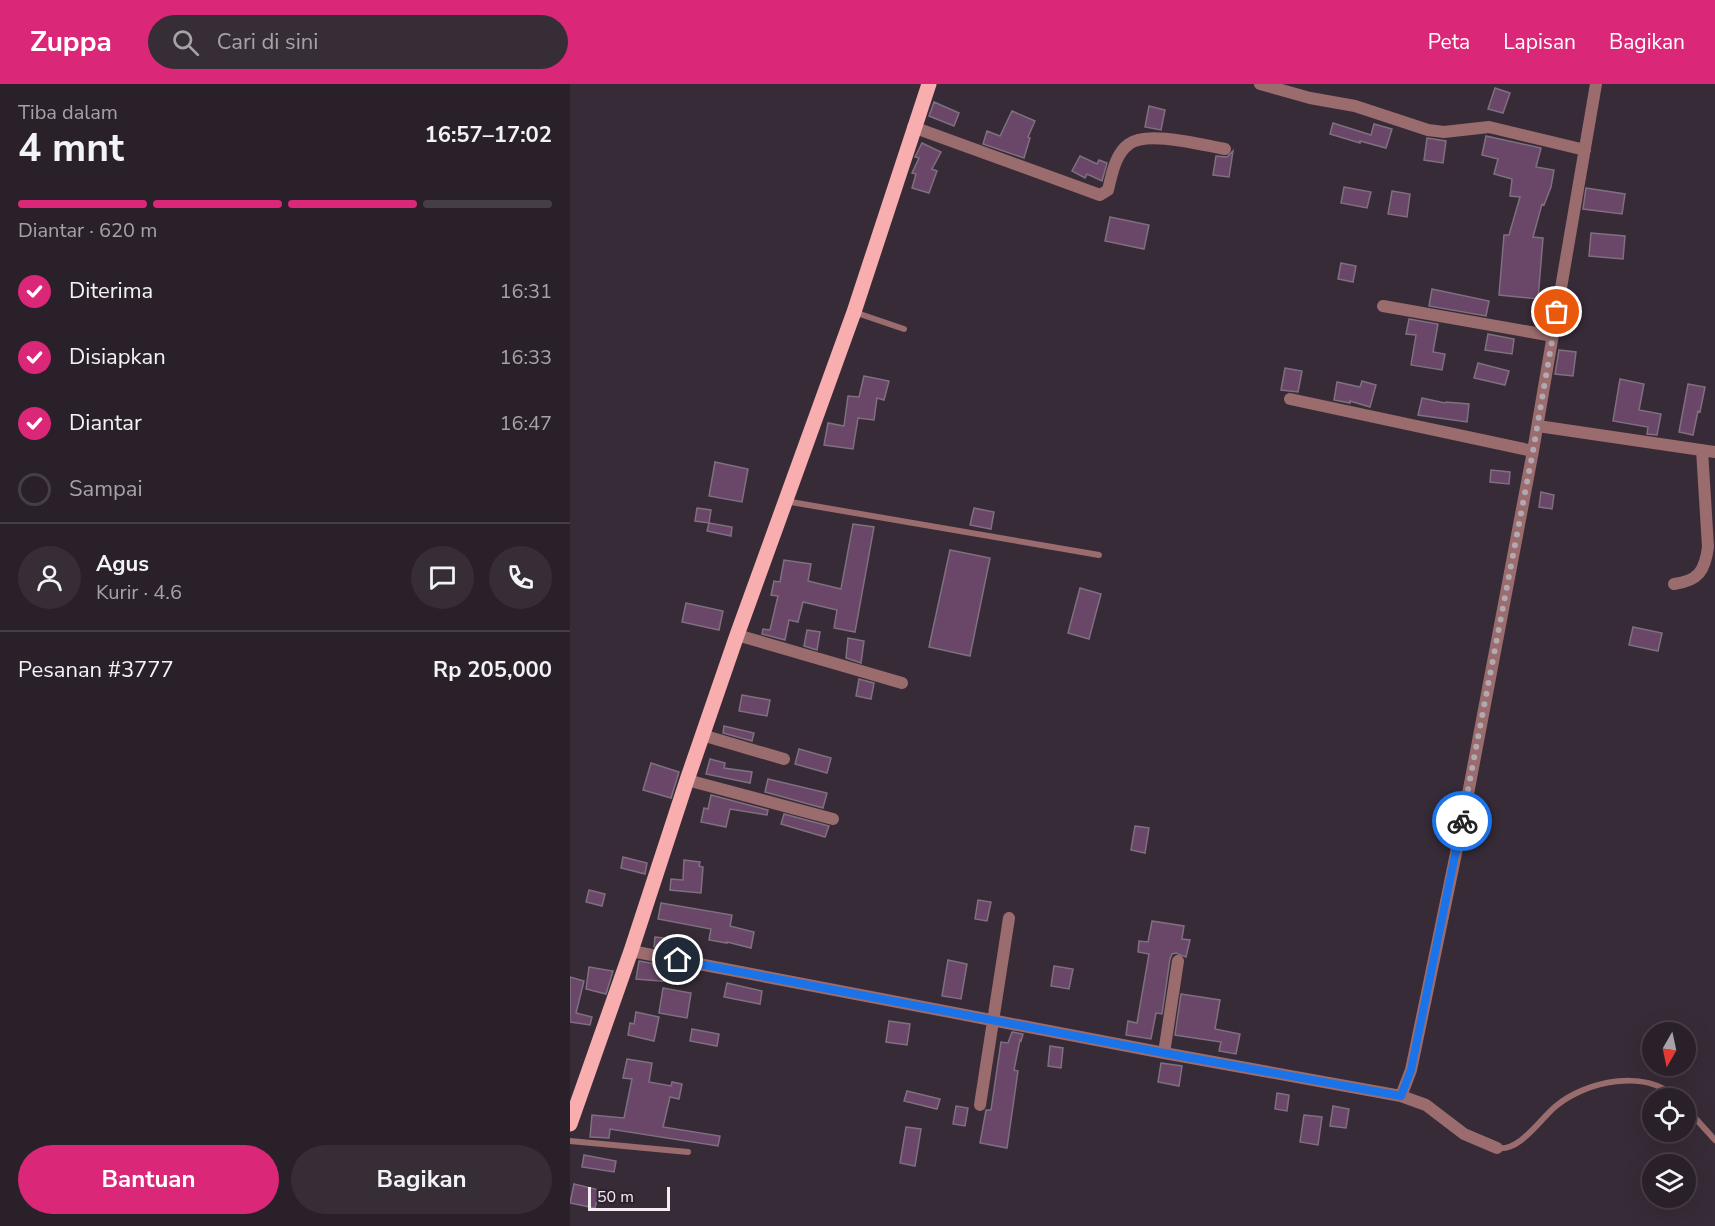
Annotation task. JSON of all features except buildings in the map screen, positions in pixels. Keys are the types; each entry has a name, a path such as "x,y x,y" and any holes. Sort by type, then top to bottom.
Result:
{"main road":[{"path":"570,1124 631,951 702,735 854,312 929,84"}],"street":[{"path":"1260,84 1310,98 1366,109 1428,130 1444,132 1489,127 1585,150"},
{"path":"1401,1096 1411,1070 1447,896 1538,426 1596,84"},
{"path":"913,128 1100,195 1108,190 1116,160 1127,144 1140,138 1225,149"},
{"path":"1383,306 1553,336"},
{"path":"1290,399 1533,451"},
{"path":"1538,426 1709,451 1707,558 1697,577 1687,583 1674,584"},
{"path":"737,635 902,683"},
{"path":"702,735 783,759"},
{"path":"687,780 833,819"},
{"path":"980,1105 1009,918"},
{"path":"631,951 1401,1096 1426,1105 1464,1134 1497,1149"},
{"path":"1164,1053 1178,961"}],"lane":[{"path":"854,312 904,329"},
{"path":"785,501 1099,555"},
{"path":"1497,1149 1506,1148 1535,1129 1556,1105 1569,1096 1618,1080 1655,1084 1665,1088"},
{"path":"1696,1119 1715,1140"},
{"path":"570,1141 688,1152"}],"way so far":[{"path":"1462,821 1533,451 1557,312"}],"route":[{"path":"678,960 1401,1096 1411,1070 1462,821"}]}
